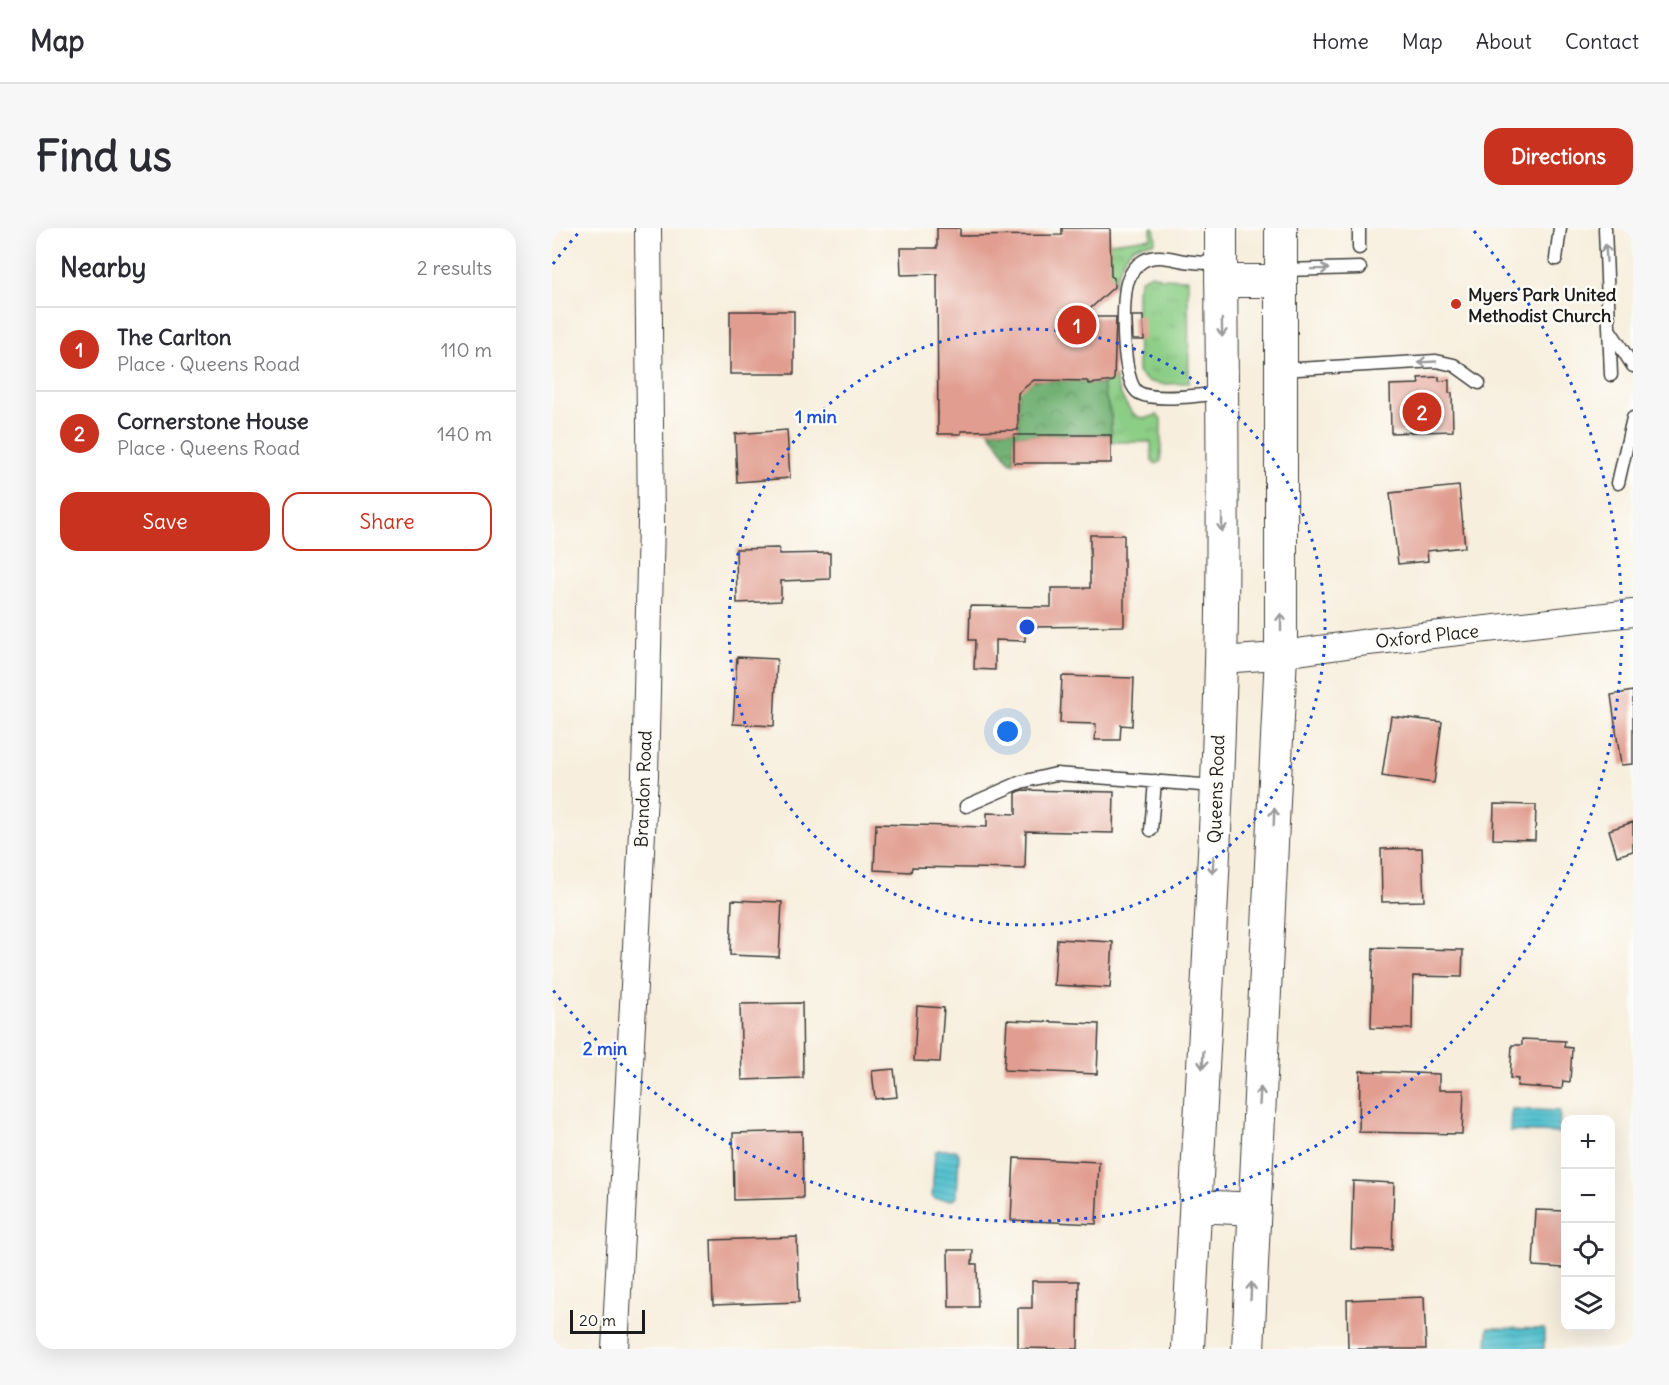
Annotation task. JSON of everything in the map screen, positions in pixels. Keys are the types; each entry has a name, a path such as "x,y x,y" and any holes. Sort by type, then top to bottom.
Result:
{"street":[{"name":"Brandon Road","path":"615,1349 645,775 651,524 648,228"},
{"name":"Queens Road","path":"1188,1349 1217,786 1221,660 1223,393 1221,228"},
{"path":"1248,1349 1281,654 1281,228"},
{"path":"1221,272 1281,275"},
{"name":"Oxford Place","path":"1221,660 1633,613"},
{"path":"1196,1206 1255,1209"}],"lane":[{"path":"1359,228 1359,248"},
{"path":"1556,259 1560,228"},
{"path":"1605,228 1611,375"},
{"path":"1221,272 1191,262 1156,257 1144,260 1135,267 1128,280 1125,295 1126,358 1133,389 1141,394 1172,398 1223,393"},
{"path":"1281,275 1360,268"},
{"path":"1610,330 1633,366"},
{"path":"1280,370 1436,361 1454,365 1479,383"},
{"path":"1618,483 1633,418"},
{"path":"966,806 1021,782 1056,774 1217,786"},
{"path":"1151,830 1155,781"}],"green space":[{"path":"1151,228 1154,228 1156,240 1154,243 1139,245 1129,251 1122,263 1114,287 1114,278 1109,274 1110,243 1151,238"},
{"path":"1152,274 1161,278 1188,279 1189,383 1154,383 1138,372 1137,290 1141,279"},
{"path":"1115,377 1118,388 1132,412 1142,418 1157,415 1161,419 1161,461 1157,464 1152,462 1151,442 1111,442 1111,416 1102,384"},
{"path":"1034,380 1087,381 1089,384 1102,384 1111,416 1111,434 1014,435 1014,463 1009,461 989,431 1018,430 1018,384"}],"water":[{"path":"1511,1109 1560,1111 1559,1133 1510,1131"},
{"path":"956,1150 959,1154 957,1197 952,1200 935,1199 932,1196 935,1152"},
{"path":"1488,1328 1544,1329 1544,1349 1487,1349"}],"building":[{"path":"937,228 960,228 960,236 1062,235 1062,228 1110,228 1111,276 1114,278 1114,287 1081,317 1116,317 1114,381 1089,384 1087,381 1034,380 1018,393 1018,430 961,431 961,434 938,434 937,274 901,275 900,248 937,248"},
{"path":"730,311 794,311 794,374 730,374"},
{"path":"1132,316 1143,316 1144,340 1133,340"},
{"path":"1439,377 1439,381 1449,380 1449,393 1452,393 1453,431 1391,433 1390,385 1419,384 1418,378"},
{"path":"787,430 790,478 737,482 735,434"},
{"path":"1014,435 1111,435 1111,463 1014,463"},
{"path":"1459,486 1465,547 1427,551 1428,561 1398,564 1390,493"},
{"path":"1090,535 1124,535 1124,626 1025,627 1025,641 995,640 995,670 974,669 975,640 969,640 970,606 1051,607 1051,588 1090,588"},
{"path":"779,548 779,554 830,553 830,579 781,581 781,601 737,603 736,549"},
{"path":"737,657 777,659 774,726 733,724"},
{"path":"1062,676 1134,678 1132,726 1121,725 1120,740 1095,740 1096,724 1060,723"},
{"path":"1633,691 1633,764 1621,765 1611,695"},
{"path":"1391,716 1442,722 1434,783 1382,776"},
{"path":"1022,790 1114,792 1113,833 1026,831 1025,869 912,867 911,872 874,870 876,824 987,827 987,813 1016,814 1016,793"},
{"path":"1494,804 1536,805 1535,840 1493,839"},
{"path":"1633,822 1633,851 1617,856 1609,830"},
{"path":"1422,848 1424,901 1382,902 1381,849"},
{"path":"732,900 782,902 779,957 730,955"},
{"path":"1057,939 1113,942 1110,988 1054,985"},
{"path":"1373,948 1463,950 1462,977 1413,976 1412,1029 1371,1028"},
{"path":"802,1003 803,1078 742,1080 740,1004"},
{"path":"917,1006 944,1008 940,1062 914,1061"},
{"path":"1007,1020 1099,1024 1097,1074 1004,1070"},
{"path":"1522,1039 1565,1041 1564,1047 1572,1048 1570,1082 1563,1081 1562,1089 1517,1086 1518,1079 1510,1078 1512,1045 1522,1045"},
{"path":"894,1069 897,1097 875,1099 872,1071"},
{"path":"1360,1071 1439,1074 1439,1090 1464,1090 1462,1134 1359,1132"},
{"path":"802,1131 803,1198 734,1200 733,1133"},
{"path":"1014,1158 1099,1162 1096,1224 1011,1220"},
{"path":"1353,1181 1394,1183 1392,1250 1351,1249"},
{"path":"1536,1210 1561,1211 1561,1268 1533,1266"},
{"path":"797,1237 799,1302 713,1305 711,1240"},
{"path":"948,1250 973,1250 972,1264 977,1264 978,1307 949,1307"},
{"path":"1032,1281 1079,1281 1078,1349 1018,1348 1018,1308 1032,1308"},
{"path":"1424,1297 1426,1349 1348,1349 1347,1300"}],"place":[{"name":"Myers Park United Methodist Church","path":"1456,304"},
{"name":"The Carlton","path":"1077,325"},
{"name":"Cornerstone House","path":"1422,412"}]}
